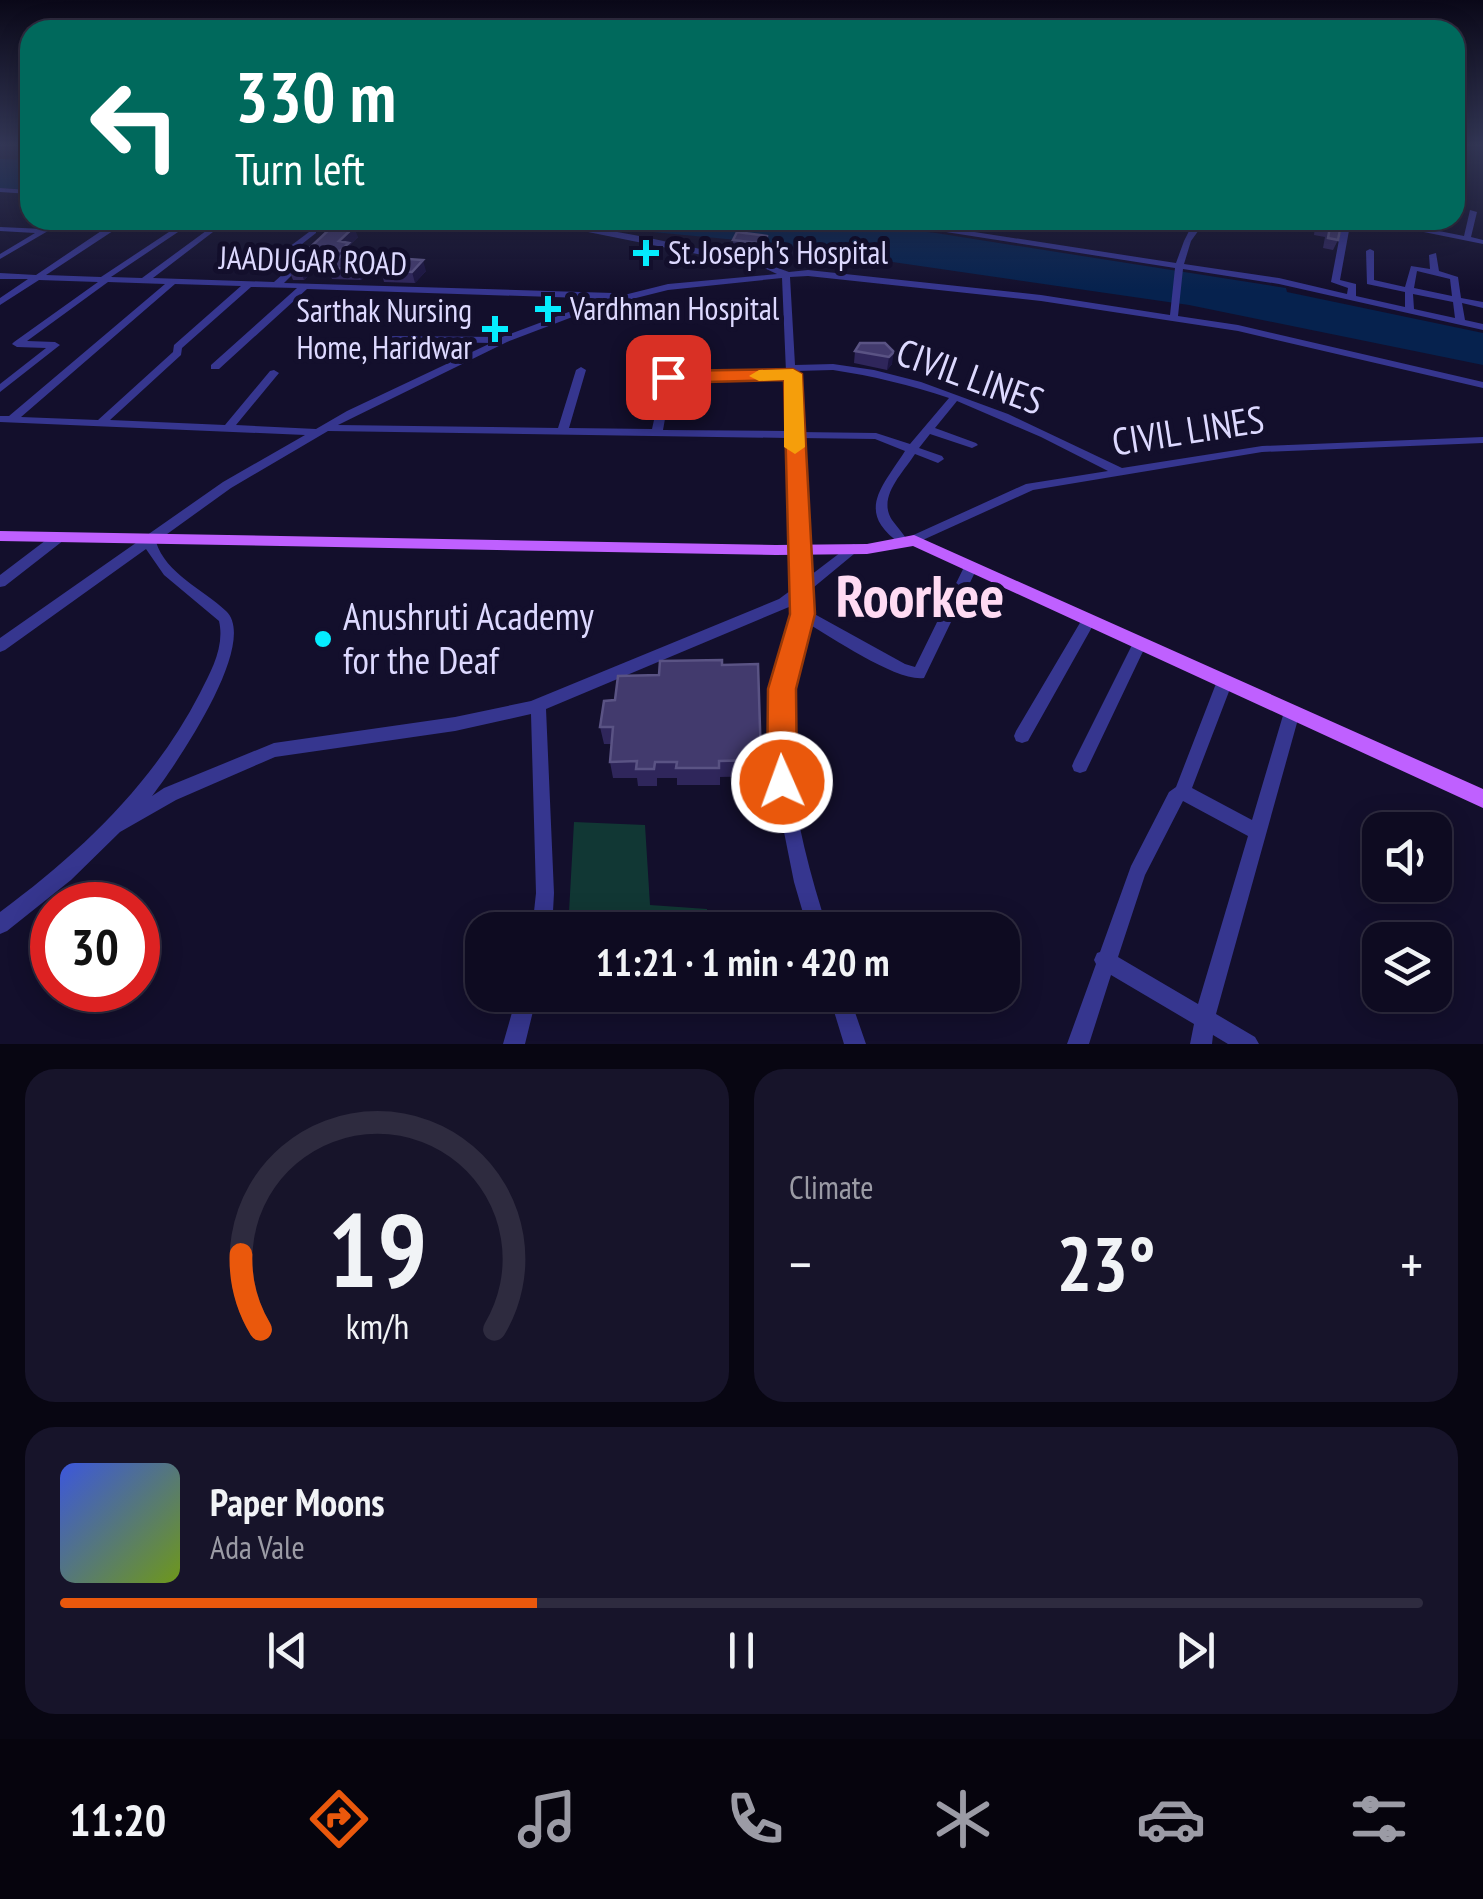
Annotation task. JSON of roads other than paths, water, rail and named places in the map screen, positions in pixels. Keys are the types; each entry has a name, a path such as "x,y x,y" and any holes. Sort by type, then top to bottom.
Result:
{"main road":[{"path":"0,536 798,550 854,549 908,540 1483,799"}],"street":[{"path":"1467,238 1473,212"},
{"path":"0,229 20,229"},
{"path":"0,238 14,229"},
{"path":"0,258 44,230"},
{"path":"0,302 110,230"},
{"path":"0,389 54,345 17,344 175,230"},
{"path":"144,281 210,230"},
{"path":"588,230 764,265 786,274"},
{"path":"948,230 1278,280 1483,327"},
{"path":"1174,316 1178,265 1193,230"},
{"path":"1345,230 1335,282 1353,286 1351,297"},
{"path":"1426,230 1483,242"},
{"path":"276,285 300,262 276,262 314,232"},
{"path":"1370,251 1370,282 1483,305"},
{"path":"1433,255 1435,273"},
{"path":"1409,310 1414,268 1454,277 1460,320"},
{"path":"786,274 802,614 782,689 782,782 812,912"},
{"path":"0,646 226,485 320,430 504,340 626,296 668,286 786,274 1041,298 1174,316 1483,385"},
{"name":"JAADUGAR ROAD","path":"0,276 626,296"},
{"path":"6,419 102,344 100,340 172,282"},
{"path":"103,421 248,284"},
{"path":"215,367 304,286"},
{"path":"387,338 504,340"},
{"path":"563,430 581,370"},
{"name":"CIVIL LINES","path":"657,430 668,377 867,372 955,397 1120,472"},
{"path":"228,428 274,373"},
{"path":"908,540 885,520 884,491 955,397"},
{"path":"6,419 103,421 164,428 794,432 876,436 938,458"},
{"path":"928,428 972,445"},
{"name":"CIVIL LINES","path":"908,540 1030,487 1262,448 1483,440"},
{"path":"0,582 59,537"},
{"path":"121,824 189,733 228,640 226,618 179,582 152,552 149,539"},
{"path":"0,924 121,824 170,794 274,750 472,720 538,704 802,592 854,549"},
{"path":"802,614 901,669 920,674 971,566"},
{"path":"1022,736 1089,620"},
{"path":"1080,766 1140,643"},
{"path":"1078,1044 1137,872 1175,798 1182,792 1225,682"},
{"path":"538,704 544,912"},
{"path":"1201,1044 1292,712"},
{"path":"1182,792 1257,832"},
{"path":"1104,960 1206,1016 1248,1044"},
{"path":"514,1044 522,1012"},
{"path":"845,1012 855,1044"}],"water":[{"path":"631,230 909,230 1286,288 1287,292 1483,333 1483,365 1189,305 748,241"}],"place":[{"name":"St. Joseph's Hospital","path":"646,253"},
{"name":"Vardhman Hospital","path":"548,309"},
{"name":"Sarthak Nursing Home, Haridwar","path":"495,329"},
{"name":"Anushruti Academy for the Deaf","path":"323,639"}],"district":[{"name":"Roorkee","path":"920,597"}]}
